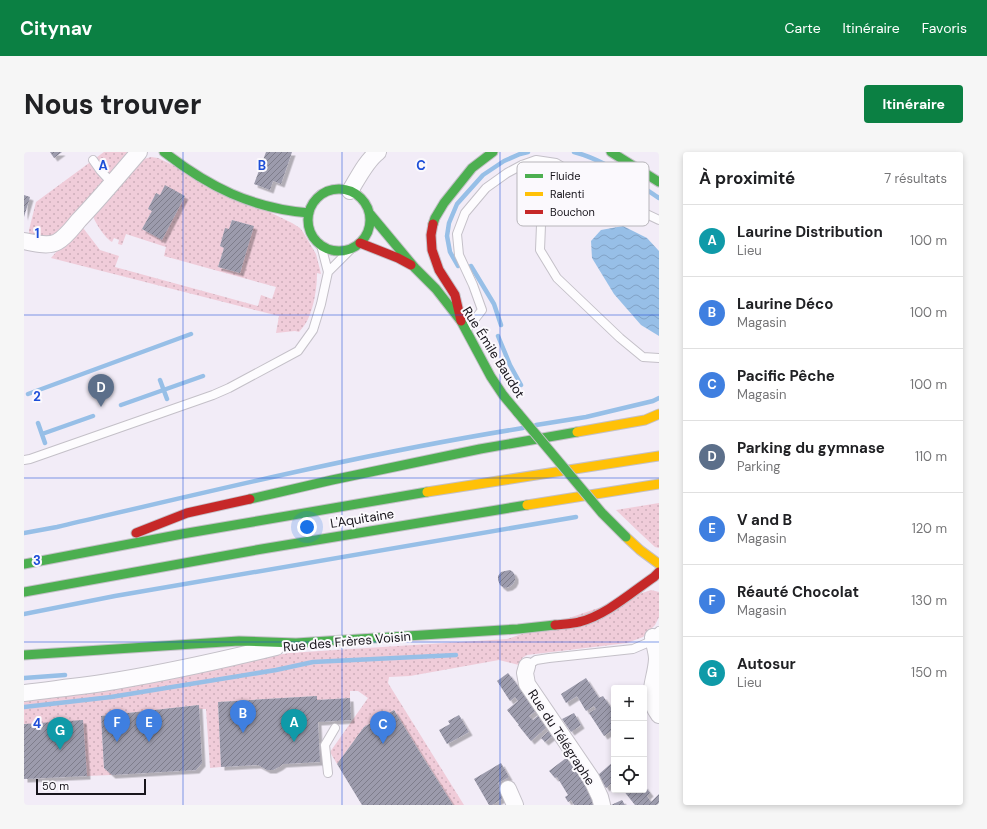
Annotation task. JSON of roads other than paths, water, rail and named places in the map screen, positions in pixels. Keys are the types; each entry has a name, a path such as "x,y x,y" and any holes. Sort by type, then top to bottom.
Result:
{"main road":[{"path":"164,152 193,174 214,186 251,202 275,208 309,213"},
{"path":"461,321 455,294 439,270 432,250 431,235 435,218 444,203 472,168 493,152"},
{"path":"611,152 627,162"},
{"path":"649,176 659,182"},
{"path":"339,189 350,191 359,196 366,204 370,214 370,225 366,235 360,243 351,249 340,251 329,249 321,245 310,231 308,222 309,213 313,204 320,196 329,190 339,189"},
{"name":"Rue Émile Baudot","path":"370,214 415,268 436,289 461,321 491,377 518,414 602,513 640,550 659,564"},
{"name":"Rue Émile Baudot","path":"360,243 398,258 415,268"},
{"path":"88,551 187,513 480,449 645,420 659,414"},
{"name":"L'Aquitaine","path":"24,564 230,525 408,495 659,456"},
{"name":"L'Aquitaine","path":"24,592 220,555 558,499 659,484"},
{"name":"Rue des Frères Voisin","path":"296,643 518,629 580,622 607,610 659,572"},
{"path":"24,655 239,641 296,643"}],"street":[{"path":"24,241 34,244 49,245 57,242 73,227 139,152"},
{"path":"350,191 368,162 378,152"},
{"path":"656,634 657,658 655,678 651,692 655,710 659,715"},
{"name":"Rue des Frères Voisin","path":"24,693 114,681 296,643"},
{"name":"Rue du Télégraphe","path":"527,666 525,673 527,684 591,778 602,805"},
{"path":"508,790 515,805"}],"lane":[{"path":"93,160 112,183"},
{"path":"530,162 536,160 549,162"},
{"path":"466,330 482,310 473,285 459,255 457,234 465,213 486,188 517,168"},
{"path":"649,215 659,220"},
{"path":"540,226 540,250 557,278 615,333 643,357 659,358"},
{"path":"24,460 213,395 230,388 298,352 313,330 321,304 328,272 321,245"},
{"path":"328,272 351,249"},
{"name":"Rue du Télégraphe","path":"527,666 536,660 633,648 647,643 656,634"},
{"path":"328,774 325,745 335,728"}],"water":[{"path":"623,226 647,238 659,251 659,336 641,325 614,294 592,258 591,241 601,230"}],"waterway":[{"path":"458,266 450,252 447,236 449,223 457,204 483,175 504,161 528,152"},
{"path":"574,152 601,162"},
{"path":"649,191 659,198"},
{"path":"471,266 494,304 501,325"},
{"path":"28,394 191,334"},
{"path":"498,336 510,365 521,385"},
{"path":"121,405 203,376"},
{"path":"160,380 167,399"},
{"path":"536,425 586,417 653,401 659,398"},
{"path":"42,434 93,416"},
{"path":"38,423 45,443"},
{"path":"24,533 57,527 231,486 347,461 523,428"},
{"path":"24,614 115,596 576,517"},
{"path":"24,707 111,697 276,670 313,662 456,655"},
{"path":"24,678 65,675"}],"place":[{"name":"Parking du gymnase","path":"101,407"},
{"name":"Laurine Déco","path":"243,733"},
{"name":"Réauté Chocolat","path":"117,742"},
{"name":"V and B","path":"149,742"},
{"name":"Laurine Distribution","path":"294,742"},
{"name":"Pacific Pêche","path":"383,744"},
{"name":"Autosur","path":"60,750"}]}
